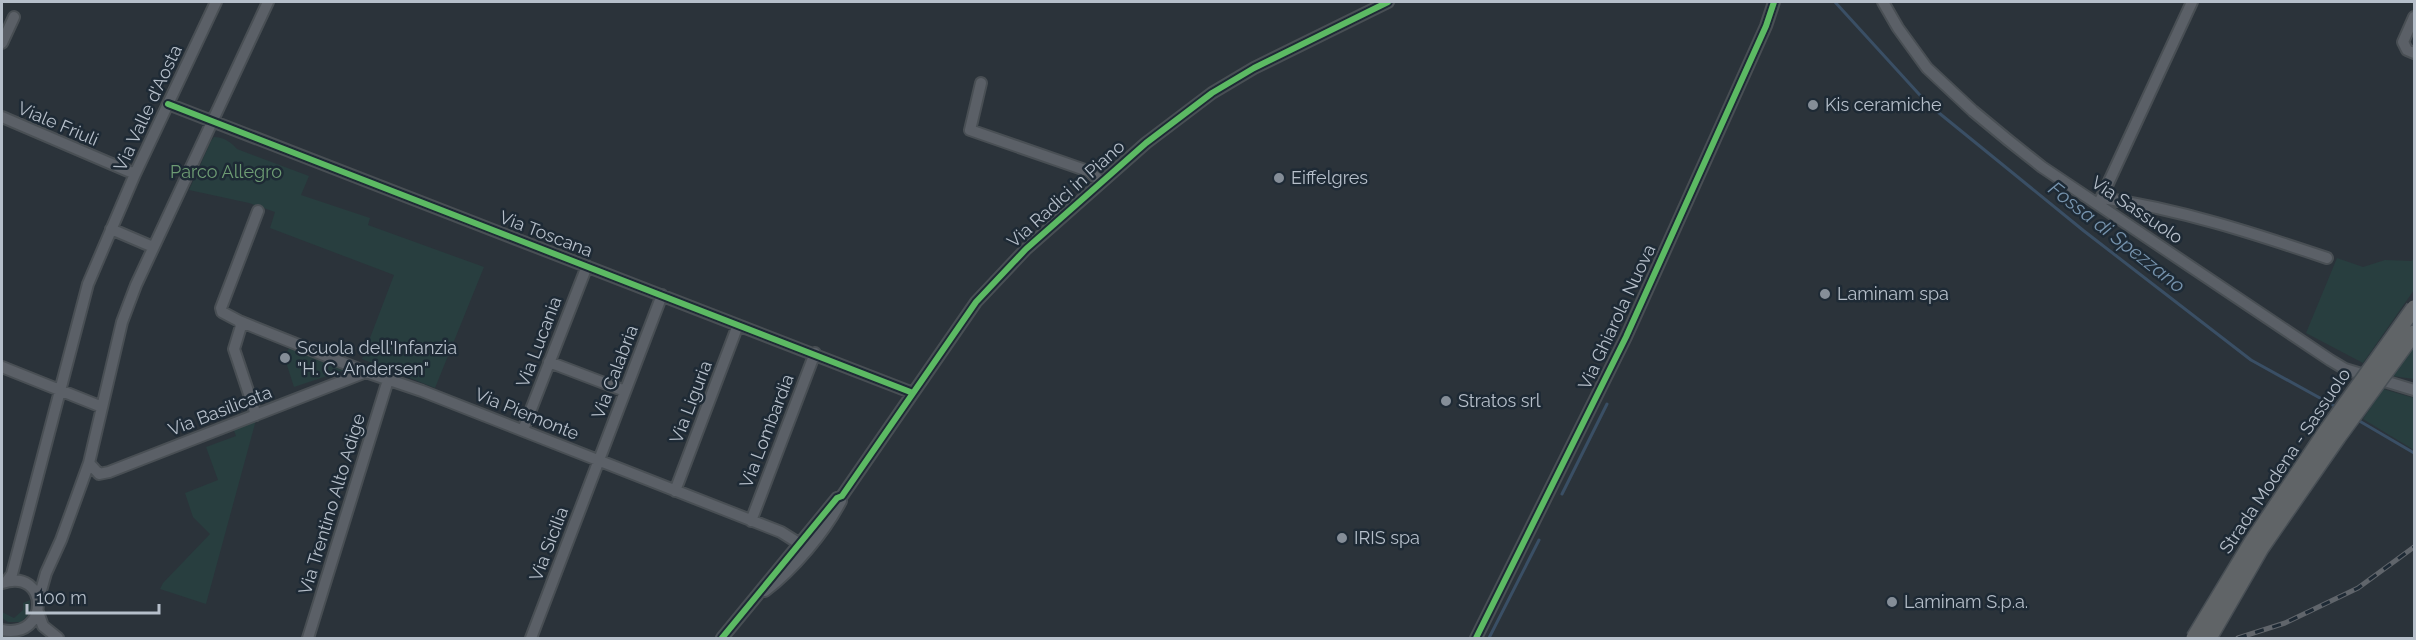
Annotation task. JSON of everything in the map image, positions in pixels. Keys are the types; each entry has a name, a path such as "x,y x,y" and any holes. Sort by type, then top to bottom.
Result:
{"highway":[{"name":"Strada Modena - Sassuolo","path":"2194,639 2252,542 2327,430 2415,308"},
{"name":"Strada Modena - Sassuolo","path":"2209,639 2261,548 2338,437 2415,333"}],"street":[{"name":"Via Valle d'Aosta","path":"4,582 12,574 81,303 135,174 216,2"},
{"path":"14,633 29,627 38,607 46,573 61,540 89,463 122,322 153,247 268,2"},
{"name":"Via Ghiarola Nuova","path":"1476,639 1626,337 1766,26 1774,2"},
{"name":"Via Sassuolo","path":"1883,2 1916,54 1947,88 2042,166 2100,201 2330,360 2345,369 2415,390"},
{"path":"2192,2 2100,201 2127,202 2201,219 2252,233 2326,258"},
{"name":"Via Radici in Piano","path":"842,496 976,302 1026,249 1146,143 1212,93 1254,68 1383,3"},
{"path":"2,43 14,17"},
{"path":"2415,17 2403,42 2407,50 2415,53"},
{"path":"981,82 970,130 1089,171 1101,182"},
{"name":"Via Toscana","path":"168,105 913,393"},
{"name":"Viale Friuli","path":"2,117 135,174"},
{"path":"256,415 234,349 241,326 239,321 222,312 221,308 258,211"},
{"path":"111,229 153,247"},
{"name":"Via Lucania","path":"523,430 586,266"},
{"name":"Via Calabria","path":"599,460 662,295"},
{"name":"Via Piemonte","path":"239,321 781,532 800,544"},
{"name":"Via Liguria","path":"675,491 738,324"},
{"name":"Via Lombardia","path":"751,521 814,353"},
{"path":"549,362 625,391"},
{"path":"2,368 102,407"},
{"name":"Via Basilicata","path":"89,463 99,474 109,472 366,372"},
{"name":"Via Trentino Alto Adige","path":"308,639 388,380"},
{"name":"Via Sicilia","path":"531,639 599,460"},
{"path":"759,595 782,577 822,530 834,514 842,496"},
{"path":"722,639 837,498 842,496"},
{"path":"800,544 805,544 815,532 822,530"},
{"path":"782,577 782,570 798,551 800,544"},
{"path":"4,582 25,583 35,592 43,626 58,639"},
{"path":"2,630 28,639"}],"green space":[{"name":"Parco Allegro","path":"214,137 227,140 237,149 309,176 301,195 370,218 368,225 484,267 435,388 362,359 394,275 270,228 275,212 249,203 189,190"},
{"path":"2414,256 2414,290 2363,363 2306,333 2337,258 2363,267 2385,260 2412,261"},
{"path":"2414,345 2414,379 2392,376"},
{"path":"290,347 348,369 294,387 284,356"},
{"path":"2383,389 2414,398 2414,450 2363,419"},
{"path":"256,420 206,604 160,589 163,583 210,534 193,517 185,493 218,480 206,447 236,436 233,428"},
{"path":"30,600 30,613 21,622 8,622 2,618 2,612 14,618 23,610 23,603"}],"waterway":[{"name":"Fossa di Spezzano","path":"1835,2 1928,104 2084,231 2251,360 2338,408"},
{"path":"1562,494 1607,404"},
{"name":"Fossa di Spezzano","path":"2356,419 2414,453"},
{"path":"1489,638 1539,540"}],"railway":[{"path":"2238,638 2285,623 2358,588 2414,547"}],"cycle path":[{"path":"722,638 837,498 842,496 976,302 1026,249 1146,143 1212,93 1254,68 1388,2"},
{"path":"1476,638 1626,337 1766,26 1774,2"},
{"path":"168,104 913,393"}],"place":[{"name":"Kis ceramiche","path":"1813,105"},
{"name":"Eiffelgres","path":"1279,178"},
{"name":"Laminam spa","path":"1825,294"},
{"name":"Scuola dell'Infanzia \"H. C. Andersen\"","path":"285,358"},
{"name":"Stratos srl","path":"1446,401"},
{"name":"IRIS spa","path":"1342,538"},
{"name":"Laminam S.p.a.","path":"1892,602"}]}
